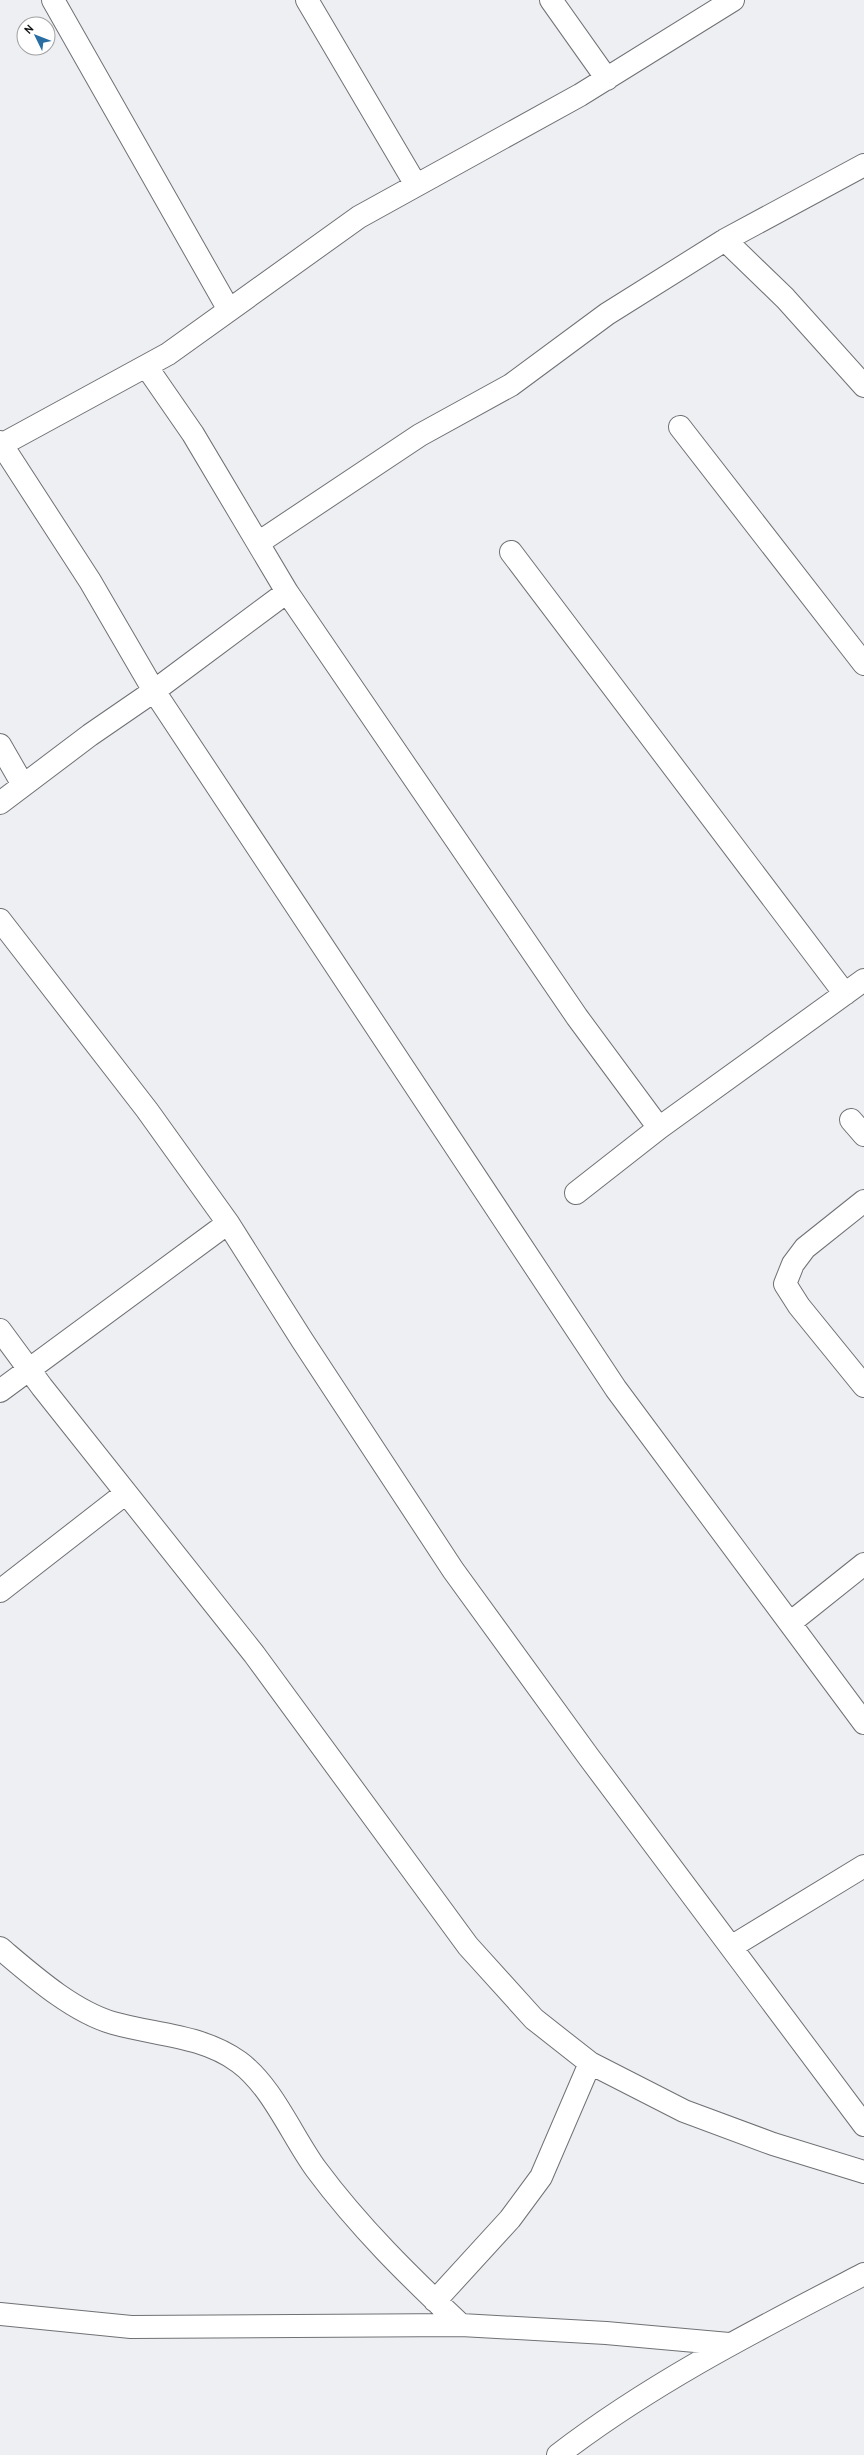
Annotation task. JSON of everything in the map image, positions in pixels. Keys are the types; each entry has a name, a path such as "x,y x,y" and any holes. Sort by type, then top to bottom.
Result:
{"street":[{"path":"307,0 416,185"},
{"path":"551,0 607,79"},
{"path":"733,0 607,79 358,217 168,354 1,444 90,581 154,691 616,1390 864,1723"},
{"path":"59,2 229,310"},
{"path":"258,543 420,435 511,385 608,314 725,240 864,165"},
{"path":"725,240 785,298 864,386"},
{"path":"146,366 193,434 287,592 577,1017 659,1128"},
{"path":"680,427 864,664"},
{"path":"511,552 845,994"},
{"path":"0,803 287,592"},
{"path":"0,746 23,785"},
{"path":"0,920 147,1110 228,1223 302,1340 453,1570 731,1947 863,2121"},
{"path":"576,1193 659,1128 864,980"},
{"path":"864,1201 805,1248 793,1264 785,1284 799,1306 864,1386"},
{"path":"0,1391 228,1223"},
{"path":"0,1330 126,1493 254,1654 468,1946 534,2019 590,2063 684,2111 773,2144 864,2172"},
{"path":"0,1591 126,1493"},
{"path":"790,1623 864,1564"},
{"path":"731,1947 864,1866"},
{"path":"0,1948 32,1975 74,2004 112,2023 170,2034 215,2047 239,2062 258,2079 315,2168 356,2221 435,2301 461,2325"},
{"path":"435,2301 510,2219 542,2177 590,2063"},
{"path":"558,2455 644,2393 729,2344 864,2274"},
{"path":"0,2314 131,2327 461,2325 606,2333 729,2344"}]}
